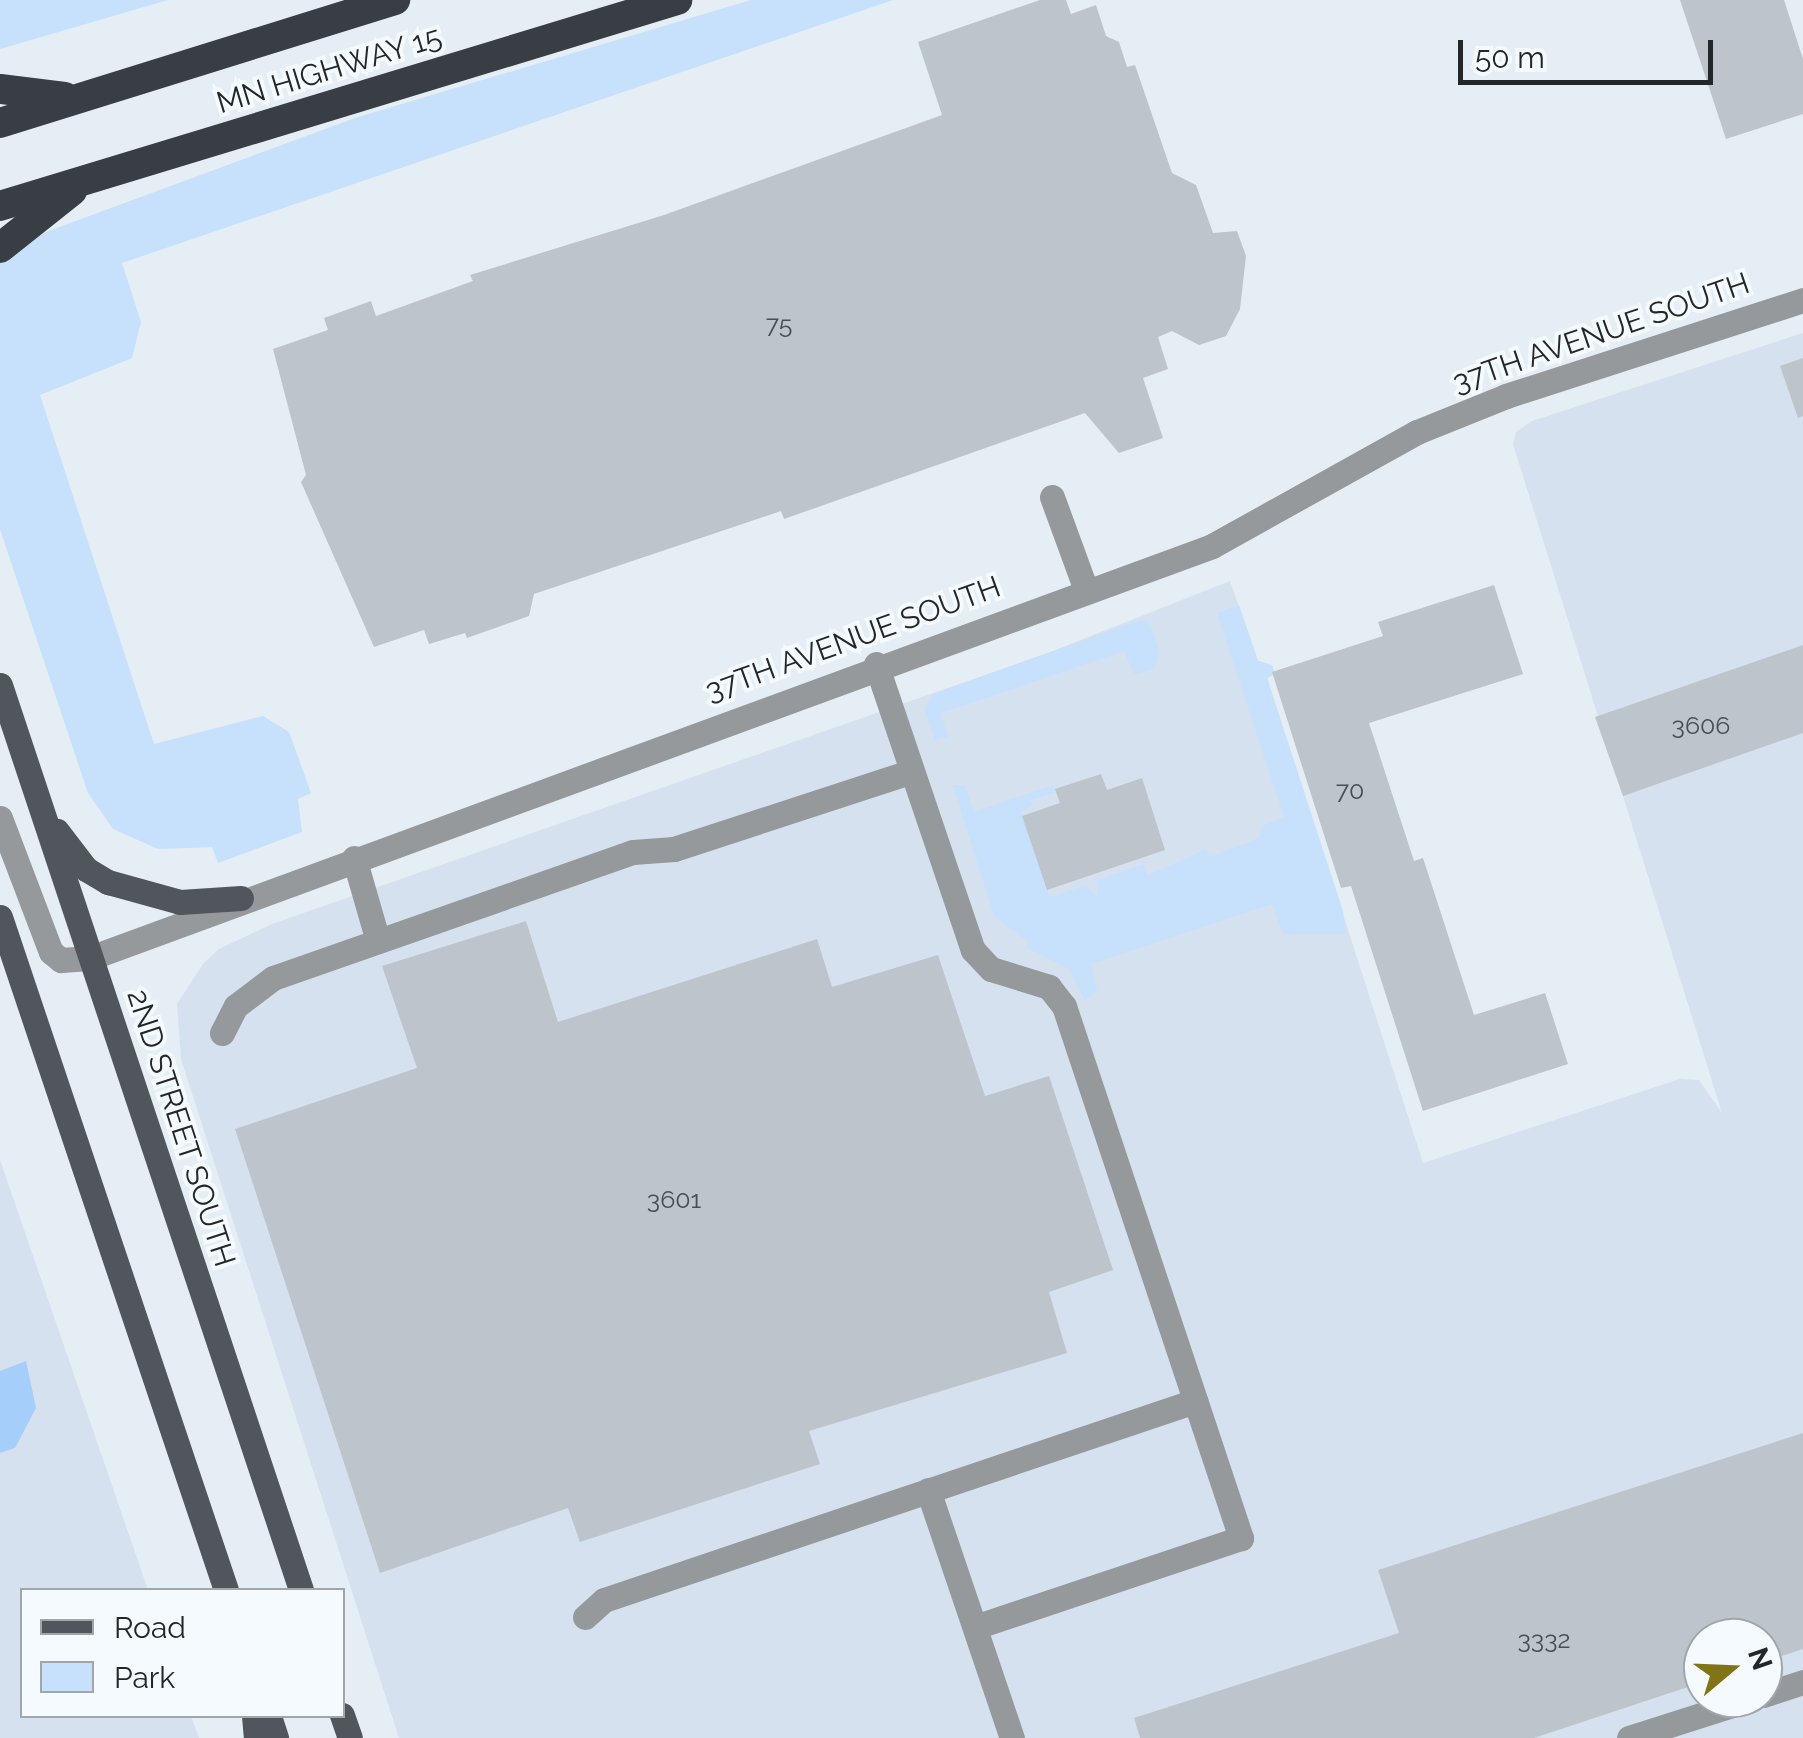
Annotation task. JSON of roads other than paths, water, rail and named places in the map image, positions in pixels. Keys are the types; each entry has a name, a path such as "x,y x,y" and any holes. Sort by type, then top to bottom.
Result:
{"highway":[{"name":"MN HIGHWAY 15","path":"0,123 395,0"},
{"name":"MN HIGHWAY 15","path":"0,206 677,0"},
{"path":"0,89 78,99"},
{"path":"0,248 84,182"}],"main road":[{"name":"2ND STREET SOUTH","path":"0,686 300,1588"},
{"path":"40,804 76,858 108,882 180,902 241,898"},
{"path":"0,918 225,1588"},
{"path":"0,981 28,1000"}],"street":[{"name":"37TH AVENUE SOUTH","path":"90,958 241,898 876,664 1233,537 1418,432 1506,396 1803,300"},
{"path":"1052,497 1086,590"},
{"path":"876,664 979,959 1049,987 1064,1006 1241,1538 975,1626"},
{"path":"222,1033 236,1006 274,978 633,852 674,849 912,771"},
{"path":"0,818 50,952 61,960 90,958"},
{"path":"354,858 378,941"},
{"path":"585,1617 604,1600 1195,1401"},
{"path":"928,1490 1012,1738"},
{"path":"1630,1738 1692,1718"}]}
